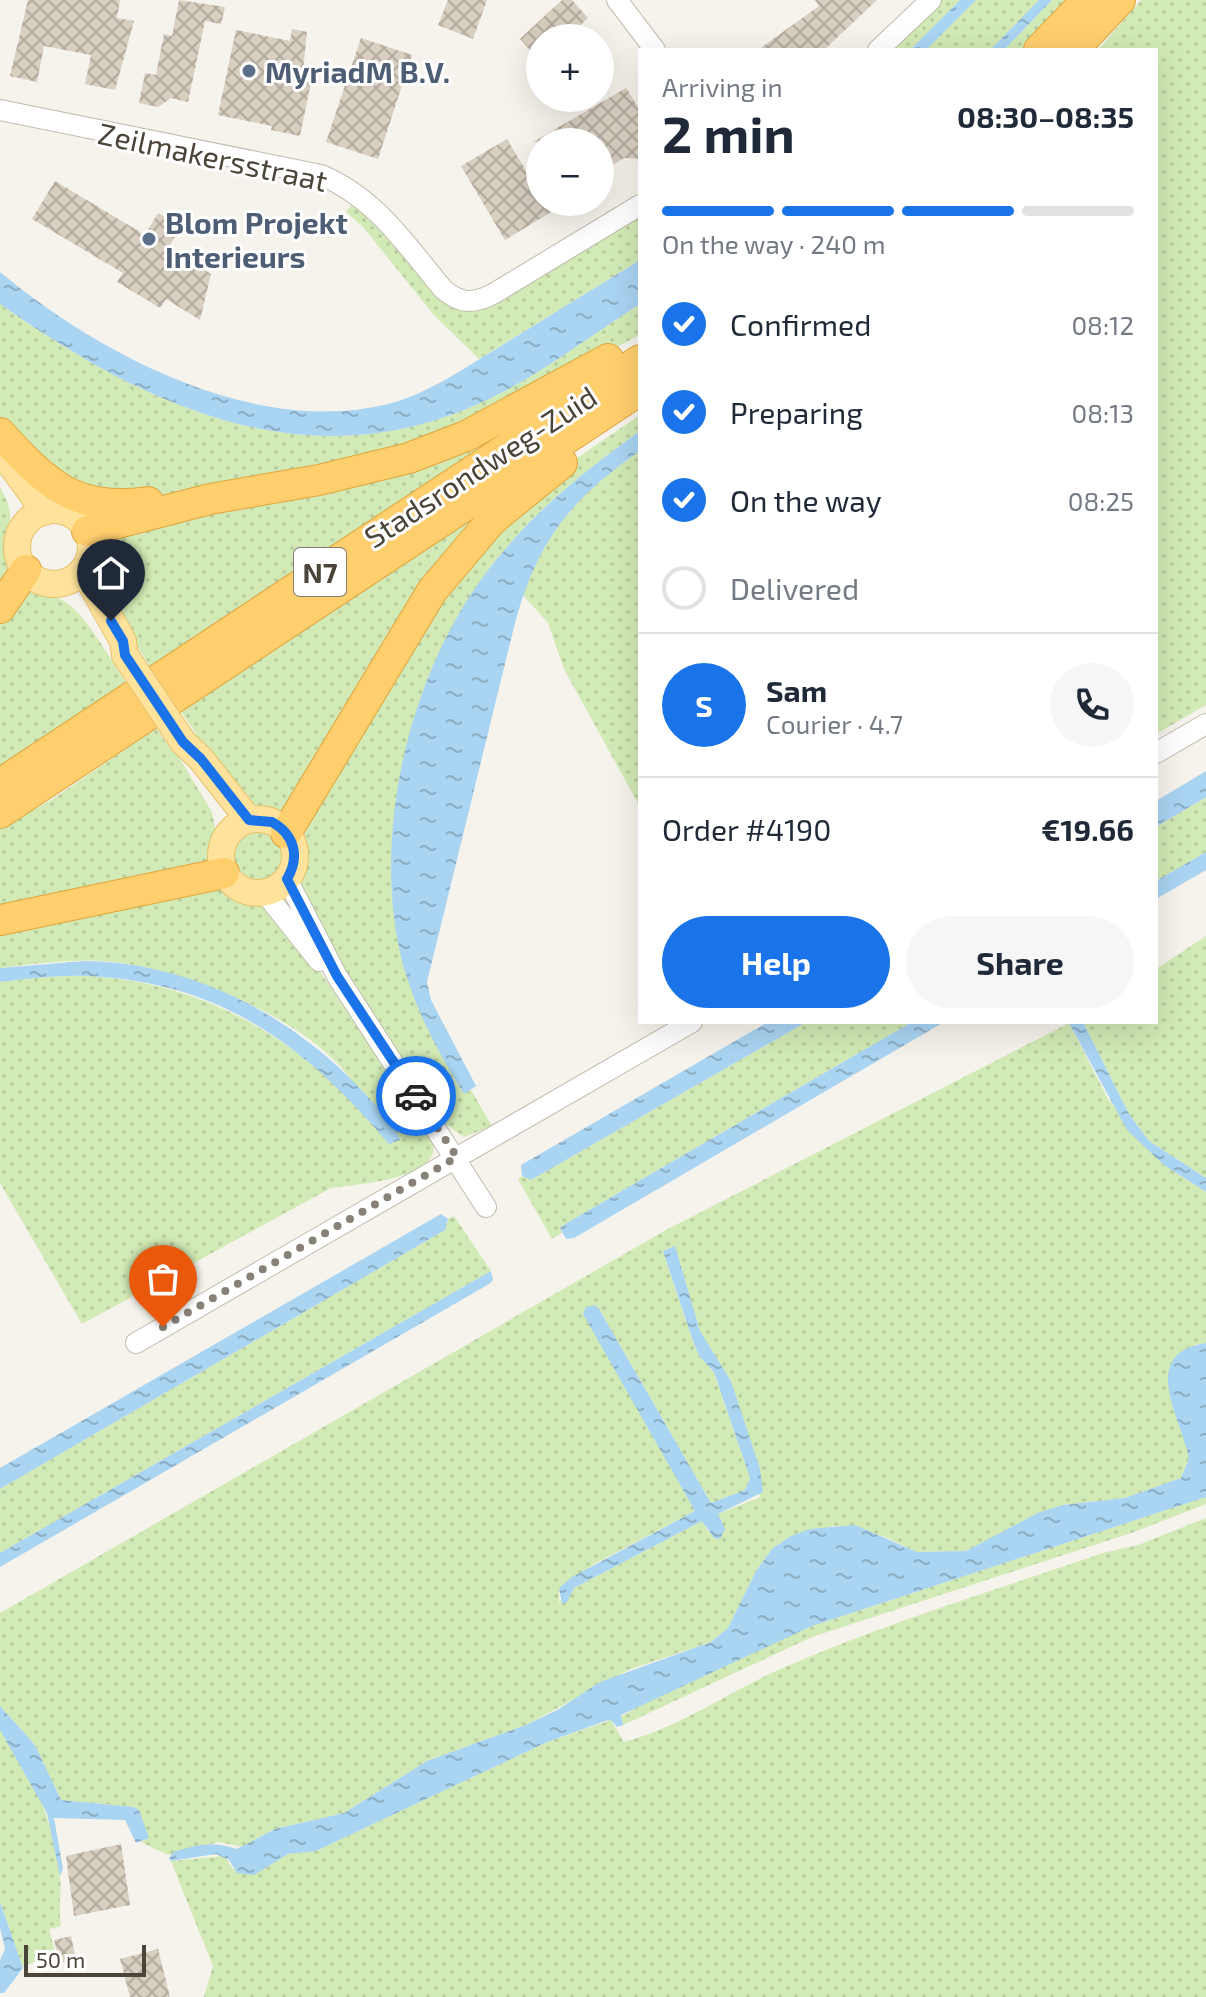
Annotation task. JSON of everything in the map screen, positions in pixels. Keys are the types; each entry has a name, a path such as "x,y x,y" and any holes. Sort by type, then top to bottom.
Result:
{"highway":[{"path":"1041,48 1087,0"},
{"path":"1075,48 1120,0"},
{"path":"87,531 210,499 357,472 440,448 509,415 638,341"},
{"name":"Stadsrondweg-Zuid","path":"0,784 638,361"},
{"name":"Stadsrondweg-Zuid","path":"0,813 638,391"},
{"path":"286,833 419,611 451,566 506,507 638,408"},
{"path":"0,433 38,475 54,487 86,500 118,504 210,499"},
{"path":"0,608 26,570"},
{"path":"0,920 224,873"}],"main road":[{"path":"0,450 35,519"},
{"path":"0,478 35,519"},
{"path":"69,514 87,531 91,547 73,576 46,583 26,570 18,543 35,519 69,514"},
{"path":"73,576 123,641 125,655 183,742 201,759 238,827"},
{"path":"272,822 286,833 295,860 276,886 237,887 224,873 220,853 238,827 272,822"}],"street":[{"path":"617,0 653,48"},
{"path":"880,48 931,0"},
{"name":"Zeilmakersstraat","path":"0,110 321,175 369,202 443,289 453,298 467,302 493,294 638,206"},
{"path":"1158,752 1206,724"},
{"path":"276,886 320,962 337,976 457,1157 486,1207"},
{"path":"136,1343 689,1024"}],"green space":[{"path":"941,0 960,0 912,48 891,48"},
{"path":"976,0 1039,0 992,48 928,48"},
{"path":"1052,0 1071,0 1025,48 1006,48"},
{"path":"1141,0 1206,0 1206,705 1158,733 1158,48 1100,48"},
{"path":"355,200 450,305 638,215 638,261 479,359 434,315 363,227 346,212"},
{"path":"0,304 115,375 174,403 235,423 297,434 360,435 425,423 491,398 548,365 638,305 638,336 426,445 178,493 144,498 83,493 0,424"},
{"path":"580,383 151,668 138,647 134,649 96,569 97,537 274,499"},
{"path":"638,416 638,433 546,507 512,541 470,597 437,666 415,722 401,777 393,831 392,884 399,936 413,988 435,1040 464,1093 471,1090 492,1126 464,1137 446,1124 336,957 301,888 305,853 302,835 442,589 554,474"},
{"path":"638,452 638,803 564,669 548,623 522,594 556,529 583,497"},
{"path":"0,487 10,519 7,572 0,594"},
{"path":"497,499 280,817 253,807 192,736 196,734 180,710"},
{"path":"32,587 60,599 79,614 111,659 116,661 113,663 126,683 0,767 0,617"},
{"path":"156,728 171,750 174,749 212,812 216,831 214,867 0,914 0,828 53,799"},
{"path":"1206,797 1206,852 1158,880 1158,826"},
{"path":"258,832 275,839 282,856 275,873 258,880 241,873 234,856 241,839"},
{"path":"219,886 239,899 266,907 310,957 434,1140 433,1154 426,1163 402,1176 331,1188 82,1324 0,1183 0,982 85,976 163,987 200,999 269,1033 331,1080 359,1108 348,1076 325,1052 268,1013 201,983 166,972 104,961 65,961 0,968 0,927"},
{"path":"1206,936 1206,1178 1149,1141 1129,1114 1084,1024 1158,1024 1158,968"},
{"path":"803,1024 909,1024 565,1224 560,1228 562,1233 552,1239 518,1179 522,1176 531,1180"},
{"path":"1067,1024 1108,1099 1164,1165 1206,1192 1206,1343 1194,1345 1189,1459 1181,1478 1125,1498 1063,1505 966,1551 917,1552 883,1536 834,1526 791,1536 772,1549 756,1571 728,1628 711,1642 628,1670 526,1725 427,1761 344,1813 275,1829 242,1847 219,1842 168,1855 141,1842 148,1838 133,1807 61,1800 35,1745 0,1706 0,1613 666,1230","holes":["675,1246 700,1331 731,1381 760,1497 718,1514 710,1534 702,1521 574,1588 559,1602 559,1588 596,1563 695,1511 584,1310 595,1305 599,1309 711,1503 745,1490 750,1478 714,1372 699,1356 663,1251"]},
{"path":"454,1216 491,1271 0,1553 0,1489 445,1230 448,1219"},
{"path":"1206,1497 1206,1504 1134,1532 812,1637 623,1725 620,1717 659,1695 812,1626"},
{"path":"1206,1518 1206,1997 204,1997 213,1966 171,1861 224,1856 233,1869 267,1867 288,1854 316,1851 545,1743 611,1720 624,1742 645,1735 785,1667 863,1635 1103,1553 1138,1545"},
{"path":"0,1730 23,1763 48,1818 60,1877 61,1926 49,1929 57,1959 47,1958 22,1966 0,1902"}],"water":[{"path":"960,0 976,0 928,48 912,48"},
{"path":"1039,0 1052,0 1006,48 992,48"},
{"path":"638,261 638,305 548,365 491,398 425,423 360,435 297,434 235,423 174,403 115,375 57,342 0,304 0,272 84,332 132,359 182,382 233,399 285,409 337,411 388,404 432,387"},
{"path":"638,432 638,452 593,487 559,526 545,547 523,597 427,982 431,1000 476,1086 464,1094 437,1048 415,1001 404,968 394,917 391,864 395,809 404,754 440,650 466,602 496,560 528,524 601,460"},
{"path":"1206,771 1206,797 1158,826 1158,800"},
{"path":"1206,852 1206,870 1158,898 1158,880"},
{"path":"85,961 164,971 240,999 308,1042 339,1068 386,1116 400,1140 389,1144 325,1077 291,1049 256,1025 218,1005 178,990 133,981 74,976 0,982 0,968"},
{"path":"765,1024 803,1024 531,1180 522,1176 521,1165"},
{"path":"909,1024 941,1024 574,1238 566,1239 560,1228"},
{"path":"1070,1024 1084,1024 1129,1114 1149,1141 1206,1178 1206,1192 1164,1165 1127,1130"},
{"path":"441,1214 448,1219 445,1230 0,1489 0,1468"},
{"path":"675,1246 700,1331 731,1381 760,1469 763,1492 718,1514 725,1529 720,1539 714,1538 702,1521 574,1588 567,1602 562,1604 559,1588 572,1577 695,1511 583,1314 586,1307 595,1305 599,1309 711,1503 745,1490 750,1478 714,1372 699,1356 663,1251"},
{"path":"491,1271 493,1280 489,1284 0,1567 0,1553"},
{"path":"1206,1343 1206,1497 812,1626 621,1715 623,1725 617,1727 611,1720 605,1721 545,1743 316,1851 288,1854 254,1875 237,1873 229,1860 216,1854 169,1859 173,1852 205,1844 237,1849 275,1829 344,1813 427,1761 526,1725 559,1709 600,1682 711,1642 728,1628 756,1571 772,1549 791,1536 810,1529 855,1525 917,1552 966,1551 1038,1513 1063,1505 1125,1498 1181,1478 1189,1459 1173,1408 1168,1375 1173,1360 1185,1350"},
{"path":"0,1706 35,1745 61,1800 133,1807 139,1810 149,1838 136,1843 125,1820 54,1818 63,1869 60,1876 47,1813 0,1730"},
{"path":"0,1902 23,1968 4,1993 0,1993 0,1960 5,1949 0,1928"}],"building":[{"path":"28,0 120,0 117,18 134,21 115,90 85,84 91,55 44,46 37,82 10,76"},
{"path":"179,0 225,7 221,24 205,21 188,102 171,98 158,107 139,103 145,73 156,75 164,34 172,36"},
{"path":"448,0 487,0 473,39 438,25"},
{"path":"562,0 572,0 588,18 582,24 536,24"},
{"path":"815,0 877,0 826,48 761,48 819,6"},
{"path":"292,29 307,32 303,70 313,72 300,136 271,130 272,126 218,115 236,30 290,41"},
{"path":"361,38 412,55 378,159 326,142"},
{"path":"626,88 638,107 638,159 624,158 614,164 614,128 557,128 585,112 614,112 614,95"},
{"path":"507,139 526,171 526,216 544,216 505,240 461,166"},
{"path":"55,181 145,235 158,213 181,227 168,248 211,274 200,320 166,299 160,308 117,282 123,273 32,219"},
{"path":"121,1844 130,1905 74,1916 66,1856"},
{"path":"71,1936 76,1960 60,1963 54,1940"},
{"path":"158,1949 170,1997 130,1997 120,1959"}],"way so far":[{"path":"163,1327 457,1157 416,1096"}],"place":[{"name":"MyriadM B.V.","path":"249,71"},
{"name":"Blom Projekt Interieurs","path":"149,239"}],"route":[{"path":"111,621 123,641 125,655 183,742 201,759 230,801 249,820 263,819 280,826 292,841 295,860 287,879 293,895 337,976 416,1096"}]}
